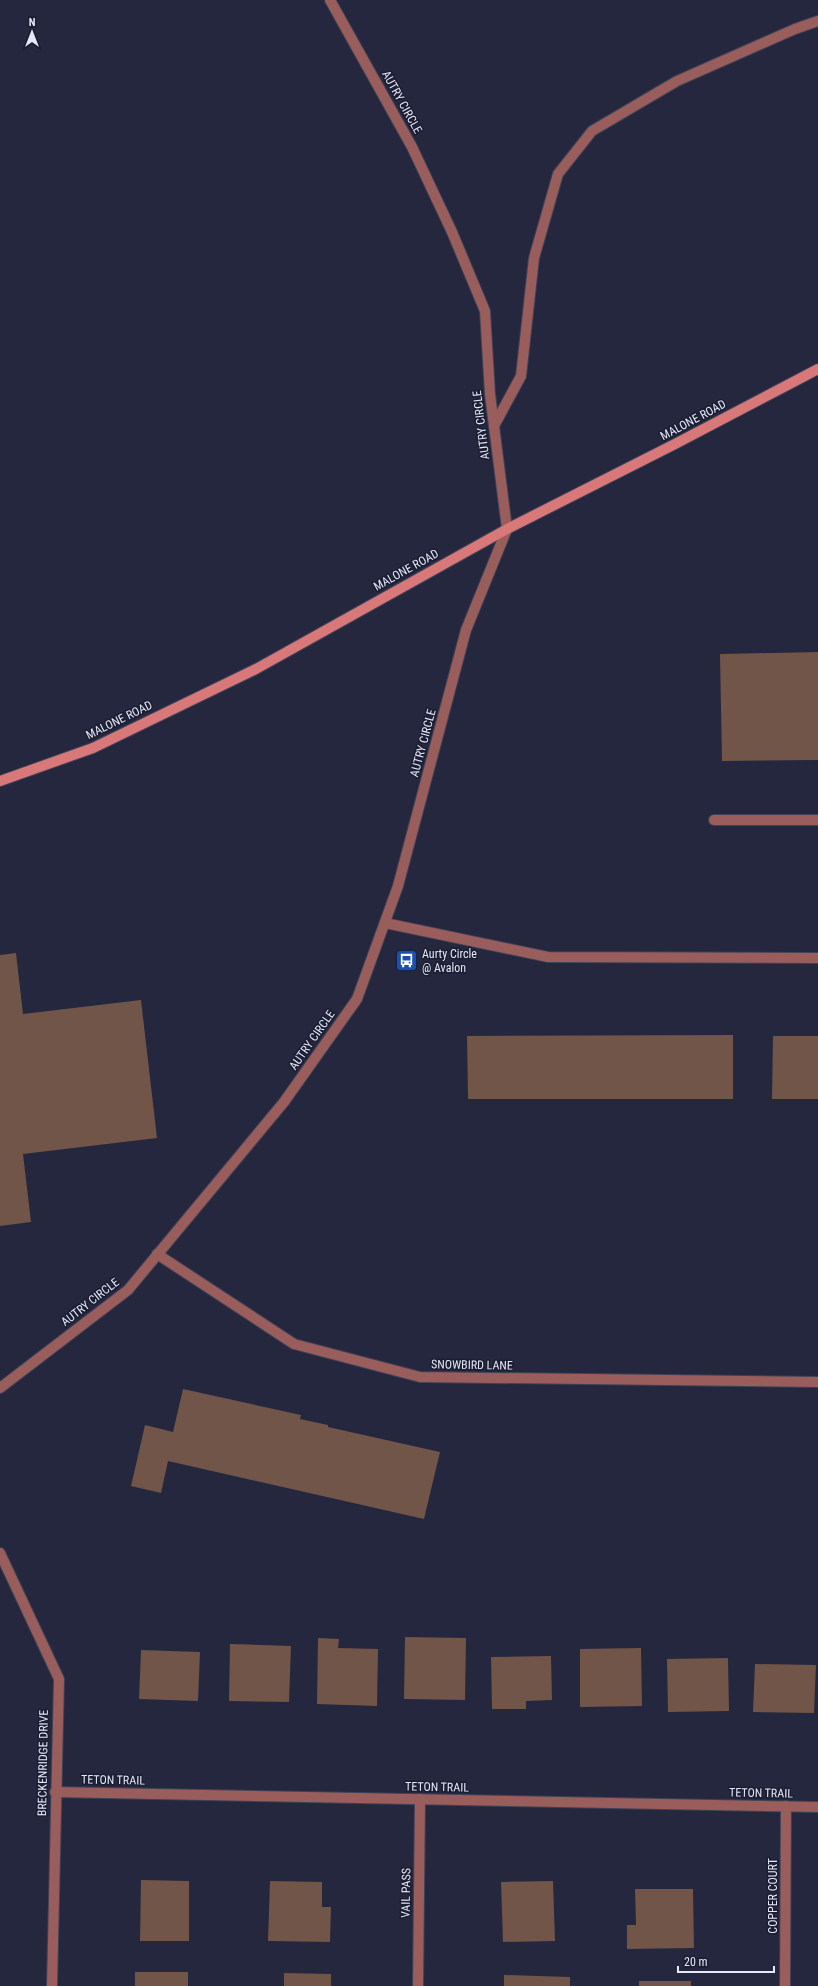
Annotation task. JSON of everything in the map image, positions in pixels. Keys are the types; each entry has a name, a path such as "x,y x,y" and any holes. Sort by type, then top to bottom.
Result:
{"street":[{"name":"AUTRY CIRCLE","path":"0,1388 128,1290 284,1102 357,999 398,886 466,630 507,529 490,394 485,311 452,232 412,147 330,0"},
{"path":"494,426 521,376 534,258 558,174 592,131 677,81 795,29 818,21"},
{"name":"MALONE ROAD","path":"0,781 93,748 256,668 507,529 675,444 818,369"},
{"path":"714,820 818,820"},
{"path":"384,923 548,957 818,958"},
{"name":"SNOWBIRD LANE","path":"158,1254 294,1344 420,1377 818,1382"},
{"name":"BRECKENRIDGE DRIVE","path":"0,1553 59,1679 52,1986"},
{"name":"TETON TRAIL","path":"56,1792 818,1807"},
{"name":"VAIL PASS","path":"418,1986 420,1800"},
{"name":"COPPER COURT","path":"785,1986 786,1806"}],"building":[{"path":"818,652 818,760 722,761 720,654"},
{"path":"16,953 23,1014 141,1000 157,1138 23,1154 31,1222 0,1226 0,955"},
{"path":"733,1035 733,1099 468,1099 467,1036"},
{"path":"773,1036 818,1036 818,1099 772,1099"},
{"path":"183,1389 301,1415 300,1419 328,1425 328,1427 440,1452 424,1519 168,1461 161,1493 131,1486 145,1425 173,1432"},
{"path":"405,1637 466,1638 465,1700 404,1699"},
{"path":"318,1638 339,1639 338,1648 378,1649 377,1706 317,1704"},
{"path":"230,1644 291,1646 289,1702 229,1701"},
{"path":"641,1648 642,1706 580,1707 580,1649"},
{"path":"141,1650 200,1652 198,1701 139,1699"},
{"path":"551,1656 552,1700 526,1701 526,1709 492,1709 491,1657"},
{"path":"728,1658 729,1711 668,1712 667,1659"},
{"path":"755,1664 816,1665 814,1713 753,1712"},
{"path":"141,1880 189,1881 189,1941 140,1941"},
{"path":"270,1881 322,1882 322,1907 331,1907 330,1942 268,1941"},
{"path":"553,1881 555,1941 503,1942 501,1882"},
{"path":"635,1889 693,1889 694,1948 627,1949 627,1925 636,1925"},
{"path":"135,1972 188,1972 188,1986 135,1986"},
{"path":"284,1973 331,1974 331,1986 284,1986"},
{"path":"504,1975 570,1977 570,1986 504,1986"},
{"path":"639,1981 691,1981 691,1986 639,1986"}],"place":[{"name":"Aurty Circle @ Avalon","path":"406,961"}]}
